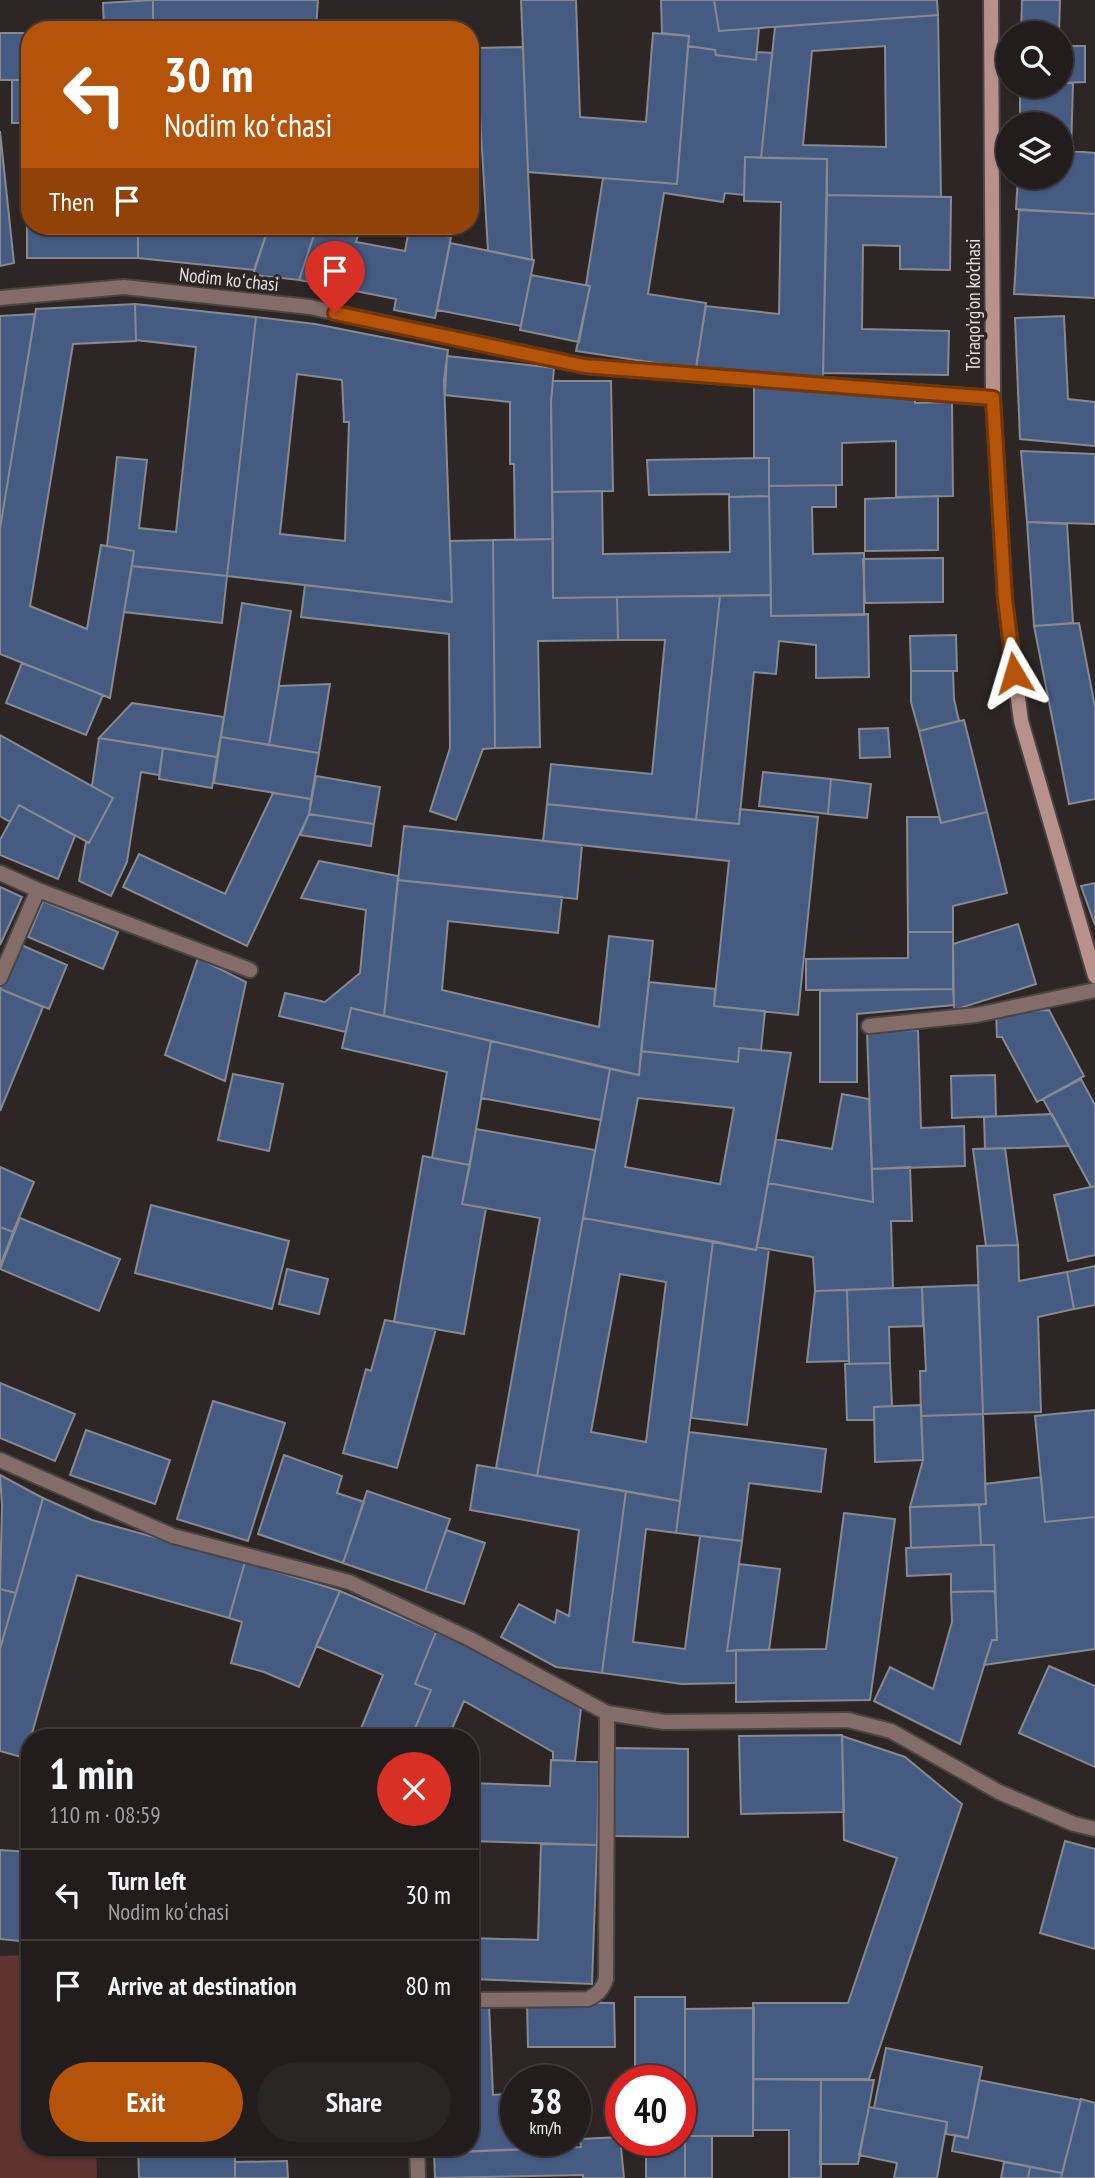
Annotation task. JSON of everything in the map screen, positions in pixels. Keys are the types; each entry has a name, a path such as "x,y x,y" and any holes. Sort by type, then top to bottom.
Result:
{"street":[{"name":"To'raqo'rg'on ko'chasi","path":"991,0 993,398 1005,599 1021,722 1095,976"},
{"name":"Nodim koʻchasi","path":"0,298 124,287 310,307 584,366 993,398"},
{"path":"0,873 38,890 250,970"},
{"path":"0,978 38,890"},
{"path":"869,1026 976,1015 1095,990"},
{"path":"0,1460 173,1536 349,1582 470,1639 607,1713 664,1722 848,1720 891,1731 999,1792 1074,1824 1095,1829"},
{"path":"479,2000 587,1999 603,1989 606,1979 607,1713"},
{"path":"417,2156 418,2178"}],"shaded area":[{"path":"21,1955 21,2156 96,2156 97,2178 0,2178 0,1956"}],"building":[{"path":"153,0 318,0 316,21 153,21"},
{"path":"153,0 153,21 104,21 103,3"},
{"path":"521,0 576,0 580,117 646,122 653,33 689,36 677,184 528,172"},
{"path":"661,0 714,0 719,31 759,28 756,60 716,55 715,50 688,46 689,36 662,33"},
{"path":"714,0 937,0 938,15 719,31"},
{"path":"1022,0 1060,0 1059,21 1021,21"},
{"path":"938,15 941,197 827,195 827,159 761,158 775,27","holes":["885,46 886,147 803,145 812,51"]},
{"path":"0,33 21,33 21,80 0,80"},
{"path":"688,46 715,50 716,55 756,60 757,52 772,53 761,158 745,157 744,195 725,193 723,202 664,193 648,294 706,303 696,369 576,351 590,286 586,285 603,178 677,184"},
{"path":"1073,46 1085,46 1085,82 1073,82"},
{"path":"523,47 532,260 488,251 479,99 479,48"},
{"path":"12,80 21,80 21,123 12,123"},
{"path":"1020,98 1073,98 1072,112 1020,112"},
{"path":"0,131 14,263 0,266"},
{"path":"1073,151 1095,153 1095,214 1016,209 1017,189 1073,189"},
{"path":"745,157 827,159 823,380 696,367 706,306 779,314 781,202 744,201"},
{"path":"827,195 951,197 950,270 900,269 900,246 863,245 862,329 949,331 948,375 823,373"},
{"path":"1019,210 1095,214 1095,298 1014,294"},
{"path":"27,235 138,235 138,258 27,258"},
{"path":"138,235 266,235 254,270 138,258"},
{"path":"266,235 314,235 299,280 253,275"},
{"path":"314,235 358,235 356,242 405,251 408,235 451,237 435,318 394,310 396,299 299,280"},
{"path":"450,243 534,260 521,326 437,310"},
{"path":"531,275 590,286 579,342 520,330"},
{"path":"135,304 256,317 227,576 132,566 134,551 107,546 117,457 147,460 139,528 176,532 196,347 136,340"},
{"path":"135,304 136,341 73,344 30,606 87,629 101,545 134,551 110,698 0,654 0,529 36,309"},
{"path":"35,314 0,529 0,316"},
{"path":"1064,316 1068,399 1095,402 1095,446 1020,439 1015,318"},
{"path":"256,317 315,324 448,350 444,380 452,602 227,576","holes":["297,374 342,380 344,422 349,422 345,541 280,534"]},
{"path":"447,356 554,368 551,402 553,539 515,540 514,464 510,464 510,402 445,395"},
{"path":"553,381 611,381 613,491 552,492"},
{"path":"754,384 915,396 915,403 952,402 953,496 896,497 896,441 842,443 842,485 769,486 769,458 754,458"},
{"path":"1021,451 1095,454 1095,524 1027,522"},
{"path":"769,458 769,496 649,495 647,460"},
{"path":"836,485 836,507 812,507 813,554 864,553 864,615 771,616 769,486"},
{"path":"602,491 603,554 730,552 729,497 769,496 771,595 553,598 552,492"},
{"path":"938,496 938,550 865,551 865,499"},
{"path":"1027,522 1067,524 1073,623 1034,626"},
{"path":"553,539 553,598 617,597 618,640 538,641 540,747 495,748 493,540"},
{"path":"493,540 495,748 483,749 456,820 430,811 450,748 449,634 301,617 305,585 452,602 450,541"},
{"path":"943,558 943,602 865,603 863,559"},
{"path":"132,566 227,576 222,623 124,612"},
{"path":"771,595 771,616 868,614 869,677 816,678 816,645 779,641 776,674 754,672 739,824 696,820 720,596"},
{"path":"720,596 696,820 547,804 551,764 652,774 665,640 618,640 617,597"},
{"path":"242,603 291,611 269,745 221,737"},
{"path":"1079,623 1095,707 1095,799 1069,804 1034,626"},
{"path":"956,635 957,671 911,671 910,636"},
{"path":"22,663 103,695 86,735 6,703"},
{"path":"911,671 953,671 954,699 959,721 919,731 911,702"},
{"path":"330,684 319,753 269,745 279,686"},
{"path":"132,703 224,717 217,757 99,738"},
{"path":"964,720 987,812 941,823 919,731"},
{"path":"888,728 890,757 860,758 859,729"},
{"path":"0,735 113,798 89,843 19,805 10,822 0,816"},
{"path":"221,737 319,753 311,799 214,783"},
{"path":"99,738 163,748 159,775 141,772 127,862 111,896 79,881 86,842 89,843 113,798 92,786"},
{"path":"163,748 217,757 212,788 159,779"},
{"path":"763,772 831,779 828,814 759,806"},
{"path":"316,776 380,787 374,824 309,814"},
{"path":"831,779 871,784 867,818 828,814"},
{"path":"273,793 311,799 309,814 247,946 123,887 139,854 225,894"},
{"path":"547,804 739,824 740,809 818,817 798,1015 714,1006 729,861 543,841"},
{"path":"19,805 75,836 58,879 0,855 0,840"},
{"path":"987,812 1007,893 953,906 953,932 908,932 907,817 939,817 941,823"},
{"path":"309,814 374,824 371,846 300,835"},
{"path":"404,826 582,845 577,899 398,880"},
{"path":"319,861 398,876 384,1016 351,1008 346,1032 279,1016 285,993 325,1002 360,973 366,910 301,898"},
{"path":"398,880 562,897 558,933 448,921 442,990 599,1027 609,936 653,941 639,1075 384,1016"},
{"path":"1095,883 1095,925 1081,886"},
{"path":"0,887 22,897 0,945"},
{"path":"43,901 118,932 103,969 28,937"},
{"path":"1018,924 1036,984 954,1010 953,944"},
{"path":"908,932 953,932 953,989 806,990 806,959 908,958"},
{"path":"19,944 67,965 49,1009 0,989"},
{"path":"198,958 246,982 225,1081 165,1055"},
{"path":"649,982 715,989 714,1006 765,1011 761,1050 739,1048 738,1062 641,1051"},
{"path":"0,989 43,1007 0,1111"},
{"path":"953,989 954,1005 857,1014 857,1082 820,1082 820,991"},
{"path":"351,1008 491,1041 470,1165 432,1158 447,1072 342,1048"},
{"path":"1049,1010 1084,1076 1037,1102 1002,1037 997,1037 996,1012"},
{"path":"918,1030 921,1128 964,1126 965,1166 872,1169 867,1032"},
{"path":"491,1041 610,1069 601,1120 481,1098"},
{"path":"739,1048 791,1053 756,1250 583,1218 610,1069 639,1075 641,1051 738,1062","holes":["638,1098 734,1108 720,1184 625,1167"]},
{"path":"233,1074 283,1084 269,1151 218,1140"},
{"path":"995,1075 996,1116 952,1118 951,1076"},
{"path":"1081,1079 1095,1105 1095,1186 1091,1187 1043,1099"},
{"path":"842,1094 869,1099 873,1202 768,1183 776,1139 832,1149"},
{"path":"1052,1114 1069,1146 985,1149 984,1117"},
{"path":"476,1129 595,1150 537,1476 496,1468 540,1218 462,1204"},
{"path":"1005,1148 1018,1245 986,1246 973,1149"},
{"path":"423,1156 470,1165 462,1204 486,1208 464,1334 394,1322"},
{"path":"0,1167 34,1182 13,1232 0,1227"},
{"path":"910,1167 912,1221 891,1221 893,1288 815,1291 813,1257 757,1247 768,1183 873,1202 872,1169"},
{"path":"1095,1186 1095,1255 1068,1261 1054,1195"},
{"path":"151,1205 289,1241 272,1309 135,1273"},
{"path":"20,1218 120,1259 99,1311 0,1269"},
{"path":"583,1218 713,1241 680,1501 537,1476","holes":["620,1274 666,1282 646,1442 591,1432"]},
{"path":"0,1227 13,1232 0,1266"},
{"path":"713,1241 756,1250 757,1247 769,1249 747,1425 691,1418"},
{"path":"1018,1245 1019,1281 1067,1272 1074,1309 1038,1317 1041,1412 983,1414 977,1246"},
{"path":"1095,1266 1095,1305 1074,1309 1067,1272"},
{"path":"287,1269 328,1279 319,1314 279,1304"},
{"path":"978,1285 983,1414 921,1416 920,1371 926,1371 922,1287"},
{"path":"922,1287 923,1326 889,1327 890,1363 849,1364 847,1290"},
{"path":"847,1290 849,1361 807,1362 815,1291"},
{"path":"385,1320 436,1329 397,1468 343,1453 366,1369 371,1371"},
{"path":"890,1363 892,1406 874,1407 874,1420 847,1420 845,1364"},
{"path":"0,1383 75,1414 55,1461 0,1438"},
{"path":"213,1401 285,1423 248,1541 177,1519"},
{"path":"921,1405 923,1460 875,1462 874,1407"},
{"path":"1095,1410 1095,1517 1045,1522 1035,1416"},
{"path":"983,1414 986,1504 910,1507 923,1460 921,1416"},
{"path":"86,1430 170,1460 155,1504 70,1475"},
{"path":"689,1432 826,1449 821,1492 749,1483 742,1541 676,1533"},
{"path":"284,1455 342,1476 337,1493 364,1502 343,1563 258,1534"},
{"path":"477,1465 626,1491 602,1673 556,1667 501,1637 519,1604 555,1623 557,1610 569,1616 579,1530 470,1510"},
{"path":"0,1475 43,1498 16,1593 0,1589"},
{"path":"1041,1477 1045,1522 1095,1517 1095,1649 984,1665 992,1640 997,1640 994,1545 981,1545 979,1505 986,1504 985,1484"},
{"path":"367,1491 450,1519 425,1591 343,1563"},
{"path":"626,1491 680,1501 676,1533 646,1529 633,1642 685,1649 700,1536 742,1541 727,1651 736,1650 736,1683 682,1684 602,1673"},
{"path":"43,1498 92,1520 245,1562 229,1618 77,1575 33,1729 21,1729 21,1757 0,1751 0,1649"},
{"path":"979,1505 981,1545 911,1548 910,1507"},
{"path":"844,1513 895,1519 870,1700 736,1702 736,1650 826,1649"},
{"path":"446,1530 485,1543 464,1604 425,1591"},
{"path":"994,1545 995,1591 951,1592 951,1574 907,1576 906,1548"},
{"path":"245,1562 340,1591 299,1687 264,1672 231,1663 242,1622 229,1618"},
{"path":"739,1564 780,1569 769,1650 727,1651"},
{"path":"0,1589 16,1593 0,1649"},
{"path":"340,1591 436,1632 415,1684 431,1690 415,1729 361,1729 383,1675 316,1646"},
{"path":"995,1591 997,1640 992,1640 960,1744 874,1701 890,1667 933,1689 952,1622 951,1592"},
{"path":"436,1632 476,1649 581,1708 575,1761 553,1760 553,1752 464,1701 452,1729 415,1729 431,1690 415,1684"},
{"path":"1049,1666 1095,1686 1095,1767 1019,1733"},
{"path":"842,1735 844,1812 741,1814 739,1736"},
{"path":"842,1736 905,1757 962,1804 869,2079 753,2079 753,2003 848,2003 897,1858 844,1840"},
{"path":"613,1748 688,1749 688,1837 613,1836"},
{"path":"551,1760 599,1762 597,1845 479,1841 479,1783 550,1786"},
{"path":"1065,1841 1095,1849 1095,1949 1040,1933"},
{"path":"541,1844 597,1845 592,1984 479,1979 479,1938 538,1940"},
{"path":"0,1850 21,1851 21,1941 0,1939"},
{"path":"635,1997 685,1997 685,2065 635,2065"},
{"path":"527,2002 614,2003 615,2047 528,2047"},
{"path":"489,2005 493,2095 500,2094 500,2150 479,2151 479,2006"},
{"path":"754,2008 753,2136 696,2136 696,2065 685,2065 685,2009"},
{"path":"886,2048 982,2067 968,2138 946,2134 947,2122 874,2108"},
{"path":"753,2079 821,2080 821,2178 789,2178 789,2130 753,2130"},
{"path":"821,2080 874,2080 858,2164 820,2164"},
{"path":"979,2080 1081,2100 1062,2173 952,2151 955,2135 968,2138"},
{"path":"1081,2099 1095,2103 1095,2178 1061,2178"},
{"path":"869,2107 947,2122 937,2178 894,2178 897,2163 859,2155"},
{"path":"696,2136 712,2136 712,2178 685,2178 685,2156 696,2156"},
{"path":"591,2138 605,2138 605,2156 622,2156 624,2178 583,2178 583,2175 435,2178 434,2156 479,2156 479,2151 500,2150 500,2156 591,2156"},
{"path":"138,2156 235,2156 235,2178 139,2178"},
{"path":"646,2156 685,2156 685,2178 646,2178"},
{"path":"287,2161 288,2178 235,2178 235,2162"},
{"path":"1004,2162 1030,2167 1028,2178 1001,2178"},
{"path":"1030,2167 1062,2173 1061,2178 1028,2178"}],"route":[{"path":"335,313 584,366 993,398 1005,599 1014,673"}]}
